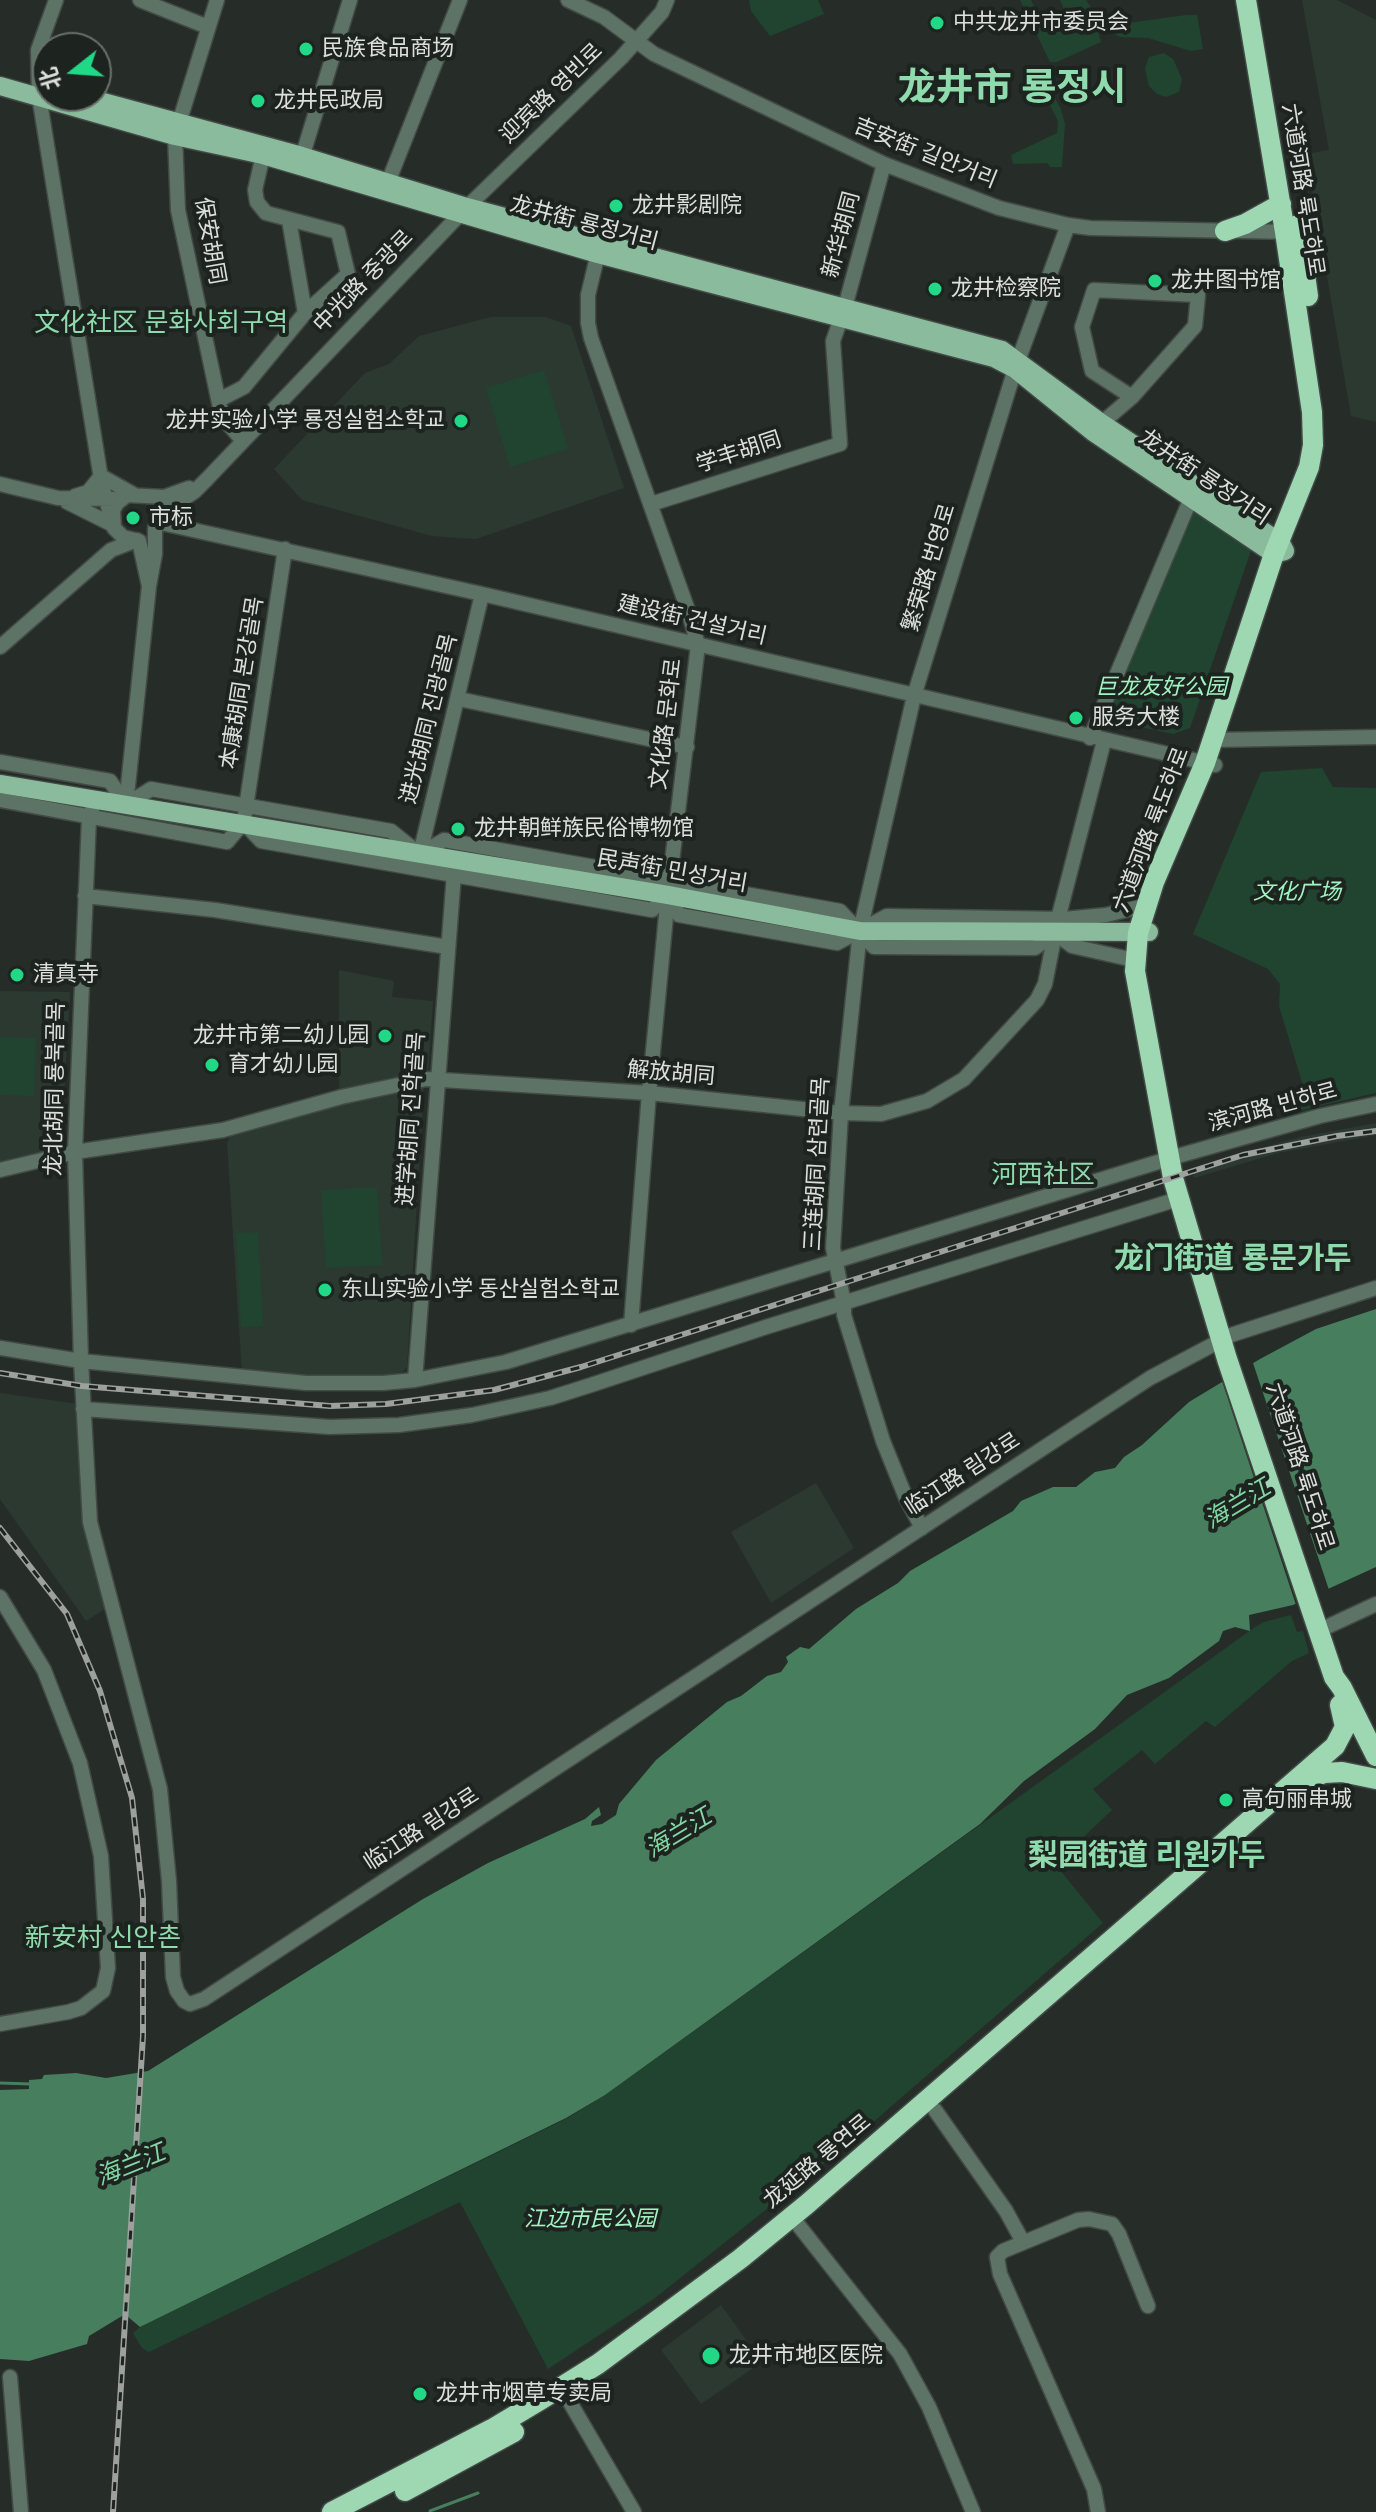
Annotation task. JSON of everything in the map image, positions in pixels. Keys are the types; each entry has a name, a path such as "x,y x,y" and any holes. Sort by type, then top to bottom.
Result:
{"highway":[{"name":"六道河路 륙도하로","path":"1246,0 1281,204 1292,232"},
{"name":"六道河路 륙도하로","path":"1229,1347 1175,1157 1137,990 1134,960 1219,740 1280,549 1318,473 1324,433 1258,0"},
{"path":"1225,231 1281,204"},
{"name":"六道河路 륙도하로","path":"1210,764 1154,882 1143,933 1145,965 1175,1157 1178,1199 1320,1623 1334,1677 1376,1756"},
{"name":"六道河路 륙도하로","path":"1320,1623 1376,1737"},
{"name":"龙延路 룡연로","path":"362,2512 480,2452 565,2393 796,2221 935,2110 1295,1791 1343,1733 1344,1721 1334,1677"},
{"name":"龙延路 룡연로","path":"796,2221 1295,1791 1324,1773 1350,1741 1357,1722 1357,1700"},
{"name":"龙延路 룡연로","path":"1324,1773 1353,1773 1376,1779"},
{"name":"龙延路 룡연로","path":"1295,1791 1335,1785 1356,1786 1376,1792"},
{"name":"龙延路 룡연로","path":"332,2512 565,2393"}],"main road":[{"name":"龙井街 룡정거리","path":"0,74 32,85"},
{"name":"龙井街 룡정거리","path":"0,86 32,88"},
{"name":"龙井街 룡정거리","path":"112,107 177,129 301,161 599,248 843,312 1016,365 1191,498 1280,549"},
{"name":"龙井街 룡정거리","path":"112,110 263,155 301,161"},
{"name":"龙井街 룡정거리","path":"1097,427 1280,549"},
{"name":"民声街 민성거리","path":"0,784 21,796 92,810 126,805 245,814 420,854 454,868 669,888 860,931 1056,926 1143,933"}],"street":[{"path":"44,32 56,0"},
{"path":"140,0 208,27"},
{"name":"保安胡同","path":"217,0 177,129 178,210 222,417 243,441"},
{"path":"301,161 350,0"},
{"path":"387,186 460,0"},
{"name":"吉安街 길안거리","path":"568,0 604,17 654,54 884,164 999,208 1068,225 1292,232"},
{"name":"迎宾路 영빈로","path":"463,210 637,41 662,12 667,0"},
{"path":"46,112 105,499 114,526 123,537 139,541 149,586"},
{"path":"219,400 244,387 305,313 348,274 338,232 266,213 257,202 255,190 263,155"},
{"name":"新华胡同","path":"840,444 833,341 884,164"},
{"name":"中光路 중광로","path":"157,522 194,492 463,210"},
{"path":"289,220 305,313"},
{"name":"繁荣路 번영로","path":"860,931 914,696 1016,365 1068,225"},
{"name":"文化路 문화로","path":"599,248 588,295 588,323 596,355 696,631 698,645 669,888 631,1325"},
{"path":"1097,427 1132,397 1195,326 1198,295 1094,290 1082,327 1092,371 1132,397"},
{"name":"学丰胡同","path":"651,504 840,444"},
{"path":"101,476 133,496 152,502 157,522 126,805"},
{"path":"58,498 88,492 101,476"},
{"name":"中光路 중광로","path":"58,498 172,495 201,483"},
{"path":"0,484 58,498 114,526"},
{"path":"85,571 114,526 113,510 133,496"},
{"name":"解放胡同","path":"0,1170 75,1152 223,1130 341,1097 437,1079 649,1093 841,1113 881,1114 901,1110 946,1092 964,1079 1037,1000 1045,984 1097,739 1191,498"},
{"path":"0,647 111,550 144,538 157,522"},
{"name":"建设街 건설거리","path":"157,522 482,594 1210,764"},
{"name":"本康胡同 본강골목","path":"245,814 285,549"},
{"name":"进光胡同 진광골목","path":"420,854 482,594"},
{"path":"459,699 687,747"},
{"path":"1219,740 1376,737"},
{"path":"0,762 110,781 126,805"},
{"path":"0,800 21,796"},
{"path":"92,810 227,842 245,814 261,841 454,868"},
{"name":"龙北胡同 룡북골목","path":"81,1361 75,1152 85,896 92,810"},
{"path":"420,854 444,840 669,888"},
{"name":"进学胡同 진학골목","path":"415,1380 454,868"},
{"path":"85,896 194,907 448,947"},
{"path":"1134,960 1072,946 1056,926 1147,905"},
{"name":"三连胡同 삼련골목","path":"860,931 841,1113 834,1261 844,1315 883,1441 922,1528"},
{"name":"滨河路 빈하로","path":"0,1348 81,1361 306,1383 415,1380 506,1362 1175,1157 1320,1116 1376,1104"},
{"path":"83,1409 293,1426 361,1427 435,1421 550,1398 1178,1199"},
{"name":"临江路 림강로","path":"81,1361 93,1537 160,1789 169,1881 173,1977 177,1991 190,2004 204,1999 1150,1378 1376,1288"},
{"path":"0,1597 44,1670 80,1763 101,1856 108,1968 103,1991 81,2008 0,2024"},
{"path":"1320,1623 1376,1604"},
{"path":"935,2110 1006,2211 1023,2242"},
{"path":"1098,2512 1094,2489 998,2268 998,2254 1084,2219 1112,2224 1148,2306"},
{"path":"796,2221 900,2354 929,2407 973,2512"},
{"path":"10,2377 21,2512"},
{"path":"565,2393 634,2512"}],"shaded area":[{"path":"1302,0 1337,0 1376,20 1376,422 1351,416 1306,154 1329,150"},
{"name":"龙井实验小学 룡정실험소학교","path":"491,317 546,317 571,326 624,488 476,539 432,536 302,500 274,469 365,373 389,364 419,336"},
{"name":"龙井市第二幼儿园","path":"339,970 394,981 392,997 433,1001 426,1074 339,1093"},
{"path":"0,991 70,992 61,1147 0,1166"},
{"name":"东山实验小学 동산실험소학교","path":"424,1085 407,1367 402,1372 360,1377 242,1372 227,1143 230,1137 344,1101"},
{"path":"1376,1123 1376,1135 1278,1153 1194,1178 1192,1168 1300,1137"},
{"path":"0,1393 78,1404 106,1608 86,1621 0,1499"},
{"path":"816,1483 854,1548 771,1603 731,1532"},
{"name":"龙井市地区医院","path":"721,2305 762,2362 701,2404 661,2350"}],"green space":[{"path":"749,0 818,0 824,14 770,36 751,11"},
{"path":"1020,0 1031,0 1039,17 1057,11 1060,17 1066,14 1060,0 1086,0 1092,9 1101,42 1057,62 1050,62"},
{"path":"1197,15 1203,49 1191,51 1148,38 1120,37 1106,26"},
{"path":"1164,53 1173,59 1182,79 1179,92 1166,97 1149,86 1145,68 1149,57"},
{"path":"1048,85 1065,124 1062,167 1050,167 1047,163 1013,164 1011,155 1057,133 1058,121 1041,87"},
{"path":"544,370 568,449 510,467 486,388"},
{"name":"巨龙友好公园","path":"1193,505 1255,539 1190,728 1173,734 1104,719"},
{"name":"文化广场","path":"1322,768 1333,787 1376,788 1376,1093 1293,1112 1289,1105 1305,1092 1279,1006 1280,984 1268,969 1193,934 1261,772"},
{"path":"0,1037 36,1038 34,1096 0,1095"},
{"path":"377,1187 382,1265 326,1268 321,1190"},
{"path":"258,1232 263,1326 241,1327 236,1233"},
{"name":"江边市民公园","path":"1291,1615 1297,1632 1303,1631 1309,1653 1292,1661 1215,1727 1206,1721 1155,1764 1142,1750 1093,1789 1112,1810 1055,1864 1103,1923 842,2149 655,2298 548,2369 460,2202 149,2352 142,2348 133,2333 140,2327 566,2119 605,2095 1255,1627"}],"water":[{"name":"海兰江","path":"1376,1309 1376,1567 1293,1605 1249,1615 1250,1631 1235,1627 1223,1631 1219,1641 1169,1678 1127,1695 1095,1729 1024,1781 980,1824 605,2095 566,2118 140,2327 127,2316 122,2316 89,2336 87,2344 29,2361 0,2359 0,2090 29,2089 29,2080 42,2079 44,2075 76,2073 106,2078 148,2071 423,1899 488,1863 585,1819 599,1807 601,1815 592,1821 591,1826 602,1824 616,1815 619,1804 656,1760 727,1702 741,1696 767,1676 781,1672 788,1662 786,1657 800,1647 809,1649 856,1609 898,1583 910,1571 1013,1511 1021,1501 1053,1487 1076,1487 1095,1472 1115,1468 1189,1402 1260,1359 1316,1329"}],"pier":[{"path":"1252,1360 1330,1593 1297,1608 1221,1378"}],"waterway":[{"path":"0,2083 31,2084"},
{"path":"430,2511 478,2493"}],"railway":[{"path":"0,1373 82,1386 330,1406 386,1404 494,1390 581,1367 1243,1155 1376,1131"},
{"path":"0,1528 67,1614 100,1691 132,1798 143,1899 143,2036 113,2512"}],"place":[{"name":"中共龙井市委员会","path":"937,23"},
{"name":"民族食品商场","path":"306,49"},
{"name":"龙井民政局","path":"258,101"},
{"name":"龙井影剧院","path":"616,206"},
{"name":"龙井图书馆","path":"1155,281"},
{"name":"龙井检察院","path":"935,289"},
{"name":"龙井实验小学 룡정실험소학교","path":"461,421"},
{"name":"市标","path":"133,518"},
{"name":"服务大楼","path":"1076,718"},
{"name":"龙井朝鲜族民俗博物馆","path":"458,829"},
{"name":"清真寺","path":"17,975"},
{"name":"龙井市第二幼儿园","path":"385,1036"},
{"name":"育才幼儿园","path":"212,1065"},
{"name":"东山实验小学 동산실험소학교","path":"325,1290"},
{"name":"高句丽串城","path":"1226,1800"},
{"name":"龙井市地区医院","path":"711,2356"},
{"name":"龙井市烟草专卖局","path":"420,2394"}],"district":[{"name":"龙井市 룡정시","path":"1012,90"},
{"name":"文化社区 문화사회구역","path":"161,324"},
{"name":"河西社区","path":"1043,1176"},
{"name":"龙门街道 룡문가두","path":"1233,1260"},
{"name":"梨园街道 리원가두","path":"1147,1857"},
{"name":"新安村 신안촌","path":"103,1939"}]}
